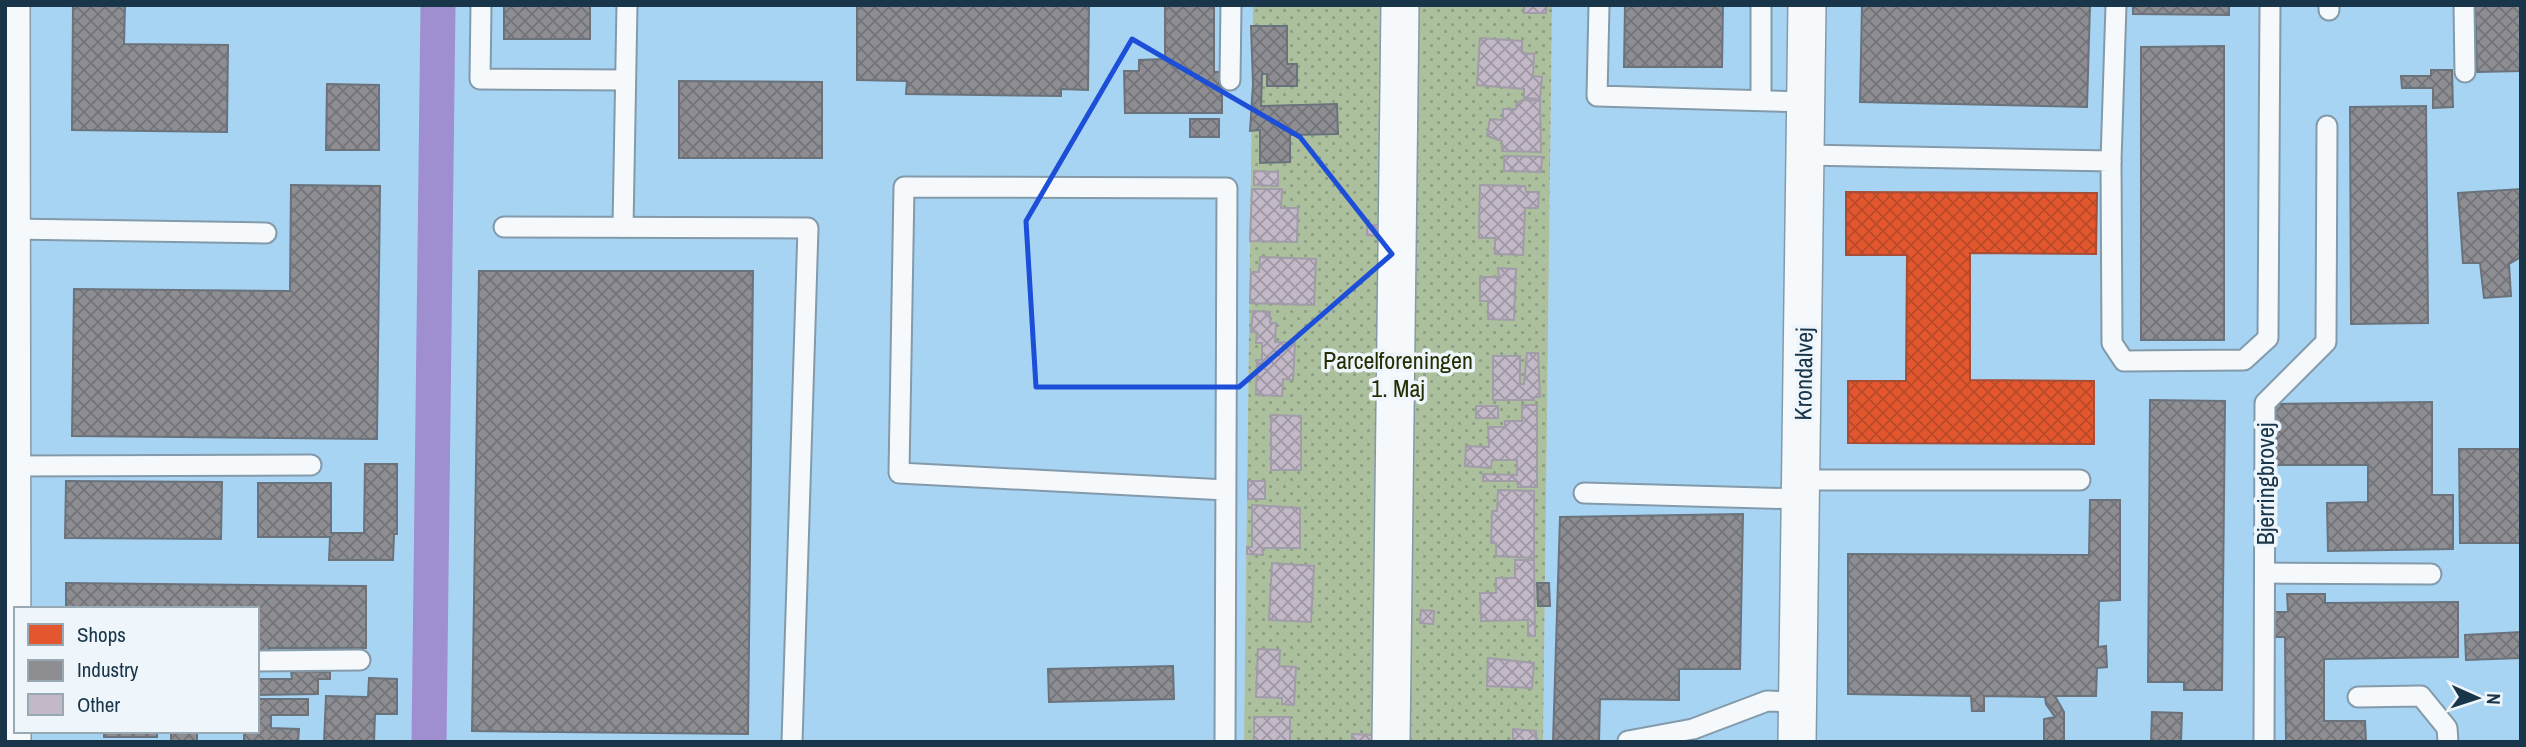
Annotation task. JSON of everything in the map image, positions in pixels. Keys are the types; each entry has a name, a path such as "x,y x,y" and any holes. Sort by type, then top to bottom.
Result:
{"street":[{"path":"11,5 8,62 9,389 14,663 12,742"},
{"path":"1391,742 1400,5"},
{"name":"Krondalvej","path":"1797,742 1807,5"}],"lane":[{"path":"481,5 480,79 625,80"},
{"path":"623,227 626,5"},
{"path":"1230,80 1231,5"},
{"path":"1599,5 1597,96 1807,102"},
{"path":"1761,5 1761,100"},
{"path":"2116,5 2111,161 2112,343 2124,361 2244,360 2268,338 2270,5"},
{"path":"2464,5 2465,72"},
{"name":"Bjerringbrovej","path":"2264,742 2265,403 2326,342 2327,126"},
{"path":"1806,155 2111,161"},
{"path":"1225,742 1226,490 1227,188 904,187 899,473 1226,490"},
{"path":"10,218 266,233"},
{"path":"504,227 808,228 793,742"},
{"path":"12,466 311,465"},
{"path":"1584,493 1801,490 2080,480"},
{"path":"2265,573 2431,573"},
{"path":"259,661 360,660"},
{"path":"2358,697 2421,696 2447,728 2448,742"},
{"path":"1628,741 1693,729 1767,701 1798,702"}],"highlighted area":[{"path":"1132,39 1300,137 1392,254 1239,387 1036,387 1026,221"}],"shaded area":[{"path":"5,5 1253,5 1244,742 5,742"},
{"path":"1552,5 2521,5 2521,742 1543,742"}],"green space":[{"name":"Parcelforeningen 1. Maj","path":"1253,5 1552,5 1543,742 1244,742"}],"building: Shops":[{"path":"1846,192 2097,193 2096,254 1970,253 1970,380 2094,381 2094,444 1848,443 1848,381 1906,381 1907,255 1846,255"}],"building: Industry":[{"path":"73,5 125,5 124,44 228,45 227,132 72,130"},
{"path":"504,5 590,5 590,39 504,39"},
{"path":"857,5 1089,5 1088,90 1061,89 1061,96 906,94 907,81 857,80"},
{"path":"1165,5 1214,5 1214,72 1222,72 1222,113 1125,113 1124,71 1139,71 1139,60 1165,59"},
{"path":"1625,5 1723,5 1722,67 1624,67"},
{"path":"1862,5 2090,5 2087,107 1860,102"},
{"path":"2133,5 2229,5 2229,15 2133,14"},
{"path":"2475,5 2521,5 2521,71 2477,72"},
{"path":"1251,26 1287,26 1287,64 1297,64 1297,86 1267,86 1267,74 1262,74 1261,106 1337,104 1338,134 1290,135 1290,162 1260,163 1260,130 1250,131 1253,84"},
{"path":"2224,46 2224,340 2141,340 2141,47"},
{"path":"2431,70 2452,70 2453,107 2433,108 2433,88 2402,88 2401,76 2431,76"},
{"path":"679,81 822,82 822,158 679,158"},
{"path":"327,84 379,85 379,150 326,150"},
{"path":"2426,106 2428,323 2351,324 2350,107"},
{"path":"1190,119 1219,119 1219,137 1190,137"},
{"path":"291,185 380,186 377,439 72,436 74,289 290,291"},
{"path":"2521,189 2521,257 2509,264 2511,296 2484,298 2480,263 2463,263 2458,193"},
{"path":"479,271 753,271 748,734 472,731"},
{"path":"2150,400 2225,401 2222,690 2184,690 2184,682 2148,682"},
{"path":"2432,402 2432,495 2453,495 2453,549 2328,551 2327,503 2368,502 2368,465 2276,465 2275,404"},
{"path":"2459,449 2521,449 2521,543 2460,543"},
{"path":"365,464 397,464 397,534 394,534 393,560 329,560 330,537 258,537 258,483 331,483 331,533 364,533"},
{"path":"66,481 222,482 221,539 65,538"},
{"path":"2090,500 2120,500 2120,600 2099,601 2098,647 2106,646 2107,667 2097,668 2096,696 2055,696 2064,712 2064,742 2044,742 2044,719 2055,717 2046,704 2045,697 1984,696 1984,711 1972,711 1971,696 1848,694 1848,554 2089,555"},
{"path":"1743,514 1740,669 1679,669 1679,700 1600,699 1599,742 1553,742 1560,517"},
{"path":"66,583 366,586 366,648 269,648 270,651 259,651 259,607 66,607"},
{"path":"1537,583 1549,583 1550,606 1538,606"},
{"path":"2287,594 2325,594 2325,603 2458,602 2458,657 2324,659 2324,721 2365,721 2366,742 2286,742 2285,637 2274,637 2274,612 2288,612"},
{"path":"2521,632 2521,658 2466,660 2465,635"},
{"path":"1173,666 1174,699 1049,702 1048,669"},
{"path":"291,671 330,672 330,679 318,679 318,694 259,695 259,679 292,679"},
{"path":"369,678 397,679 397,714 375,714 374,742 324,742 326,696 368,697"},
{"path":"259,699 308,699 308,715 271,715 271,728 299,729 298,742 244,742 244,733 259,733"},
{"path":"2152,712 2182,713 2181,742 2151,742"},
{"path":"104,733 157,733 157,737 104,737"},
{"path":"171,733 197,733 197,742 171,742"}],"building: Other":[{"path":"1524,5 1546,5 1546,13 1524,13"},
{"path":"1480,38 1522,41 1522,53 1534,54 1533,76 1542,77 1540,99 1524,98 1524,89 1477,85"},
{"path":"1522,100 1540,101 1541,152 1502,151 1502,141 1487,136 1490,119 1503,120 1503,109 1516,109 1517,103"},
{"path":"1504,156 1542,157 1541,172 1504,171"},
{"path":"1254,171 1278,172 1278,186 1254,185"},
{"path":"1480,185 1525,186 1526,192 1539,192 1538,208 1525,208 1523,255 1495,254 1495,238 1479,238"},
{"path":"1252,189 1282,189 1281,208 1298,208 1297,242 1250,241"},
{"path":"1367,225 1380,225 1380,236 1367,235"},
{"path":"1260,257 1316,259 1314,305 1250,303 1251,272 1259,272"},
{"path":"1498,268 1516,269 1514,320 1488,319 1488,301 1480,301 1480,277 1499,277"},
{"path":"1253,311 1270,312 1270,323 1276,323 1275,342 1295,343 1293,380 1283,379 1282,396 1256,395 1257,360 1262,360 1262,343 1256,343 1257,332 1251,332"},
{"path":"1527,353 1538,353 1540,397 1534,397 1534,400 1493,400 1493,356 1520,356 1520,384 1524,384"},
{"path":"1522,405 1537,405 1537,487 1518,487 1517,481 1483,481 1483,474 1517,475 1517,460 1492,460 1491,468 1465,466 1466,446 1489,447 1488,427 1505,427 1505,421 1522,421"},
{"path":"1476,406 1498,406 1498,418 1476,418"},
{"path":"1271,415 1301,416 1301,470 1271,470"},
{"path":"1248,481 1265,481 1265,499 1248,499"},
{"path":"1498,490 1534,491 1534,558 1496,556 1496,543 1491,543 1492,511 1497,511"},
{"path":"1252,505 1300,508 1300,548 1262,548 1263,555 1247,554 1247,547 1252,547"},
{"path":"1515,560 1534,560 1535,636 1528,636 1528,620 1481,621 1480,593 1496,593 1496,578 1515,578"},
{"path":"1272,563 1314,566 1311,622 1269,620"},
{"path":"1421,610 1434,611 1433,624 1420,623"},
{"path":"1258,649 1280,650 1279,666 1296,667 1294,705 1282,704 1282,698 1256,697"},
{"path":"1488,658 1534,663 1532,688 1487,686"},
{"path":"1254,717 1290,717 1290,742 1254,742"},
{"path":"1513,729 1536,731 1536,742 1513,742"},
{"path":"1352,734 1373,735 1373,742 1352,742"}],"waterway":[{"path":"429,742 438,5"}]}
